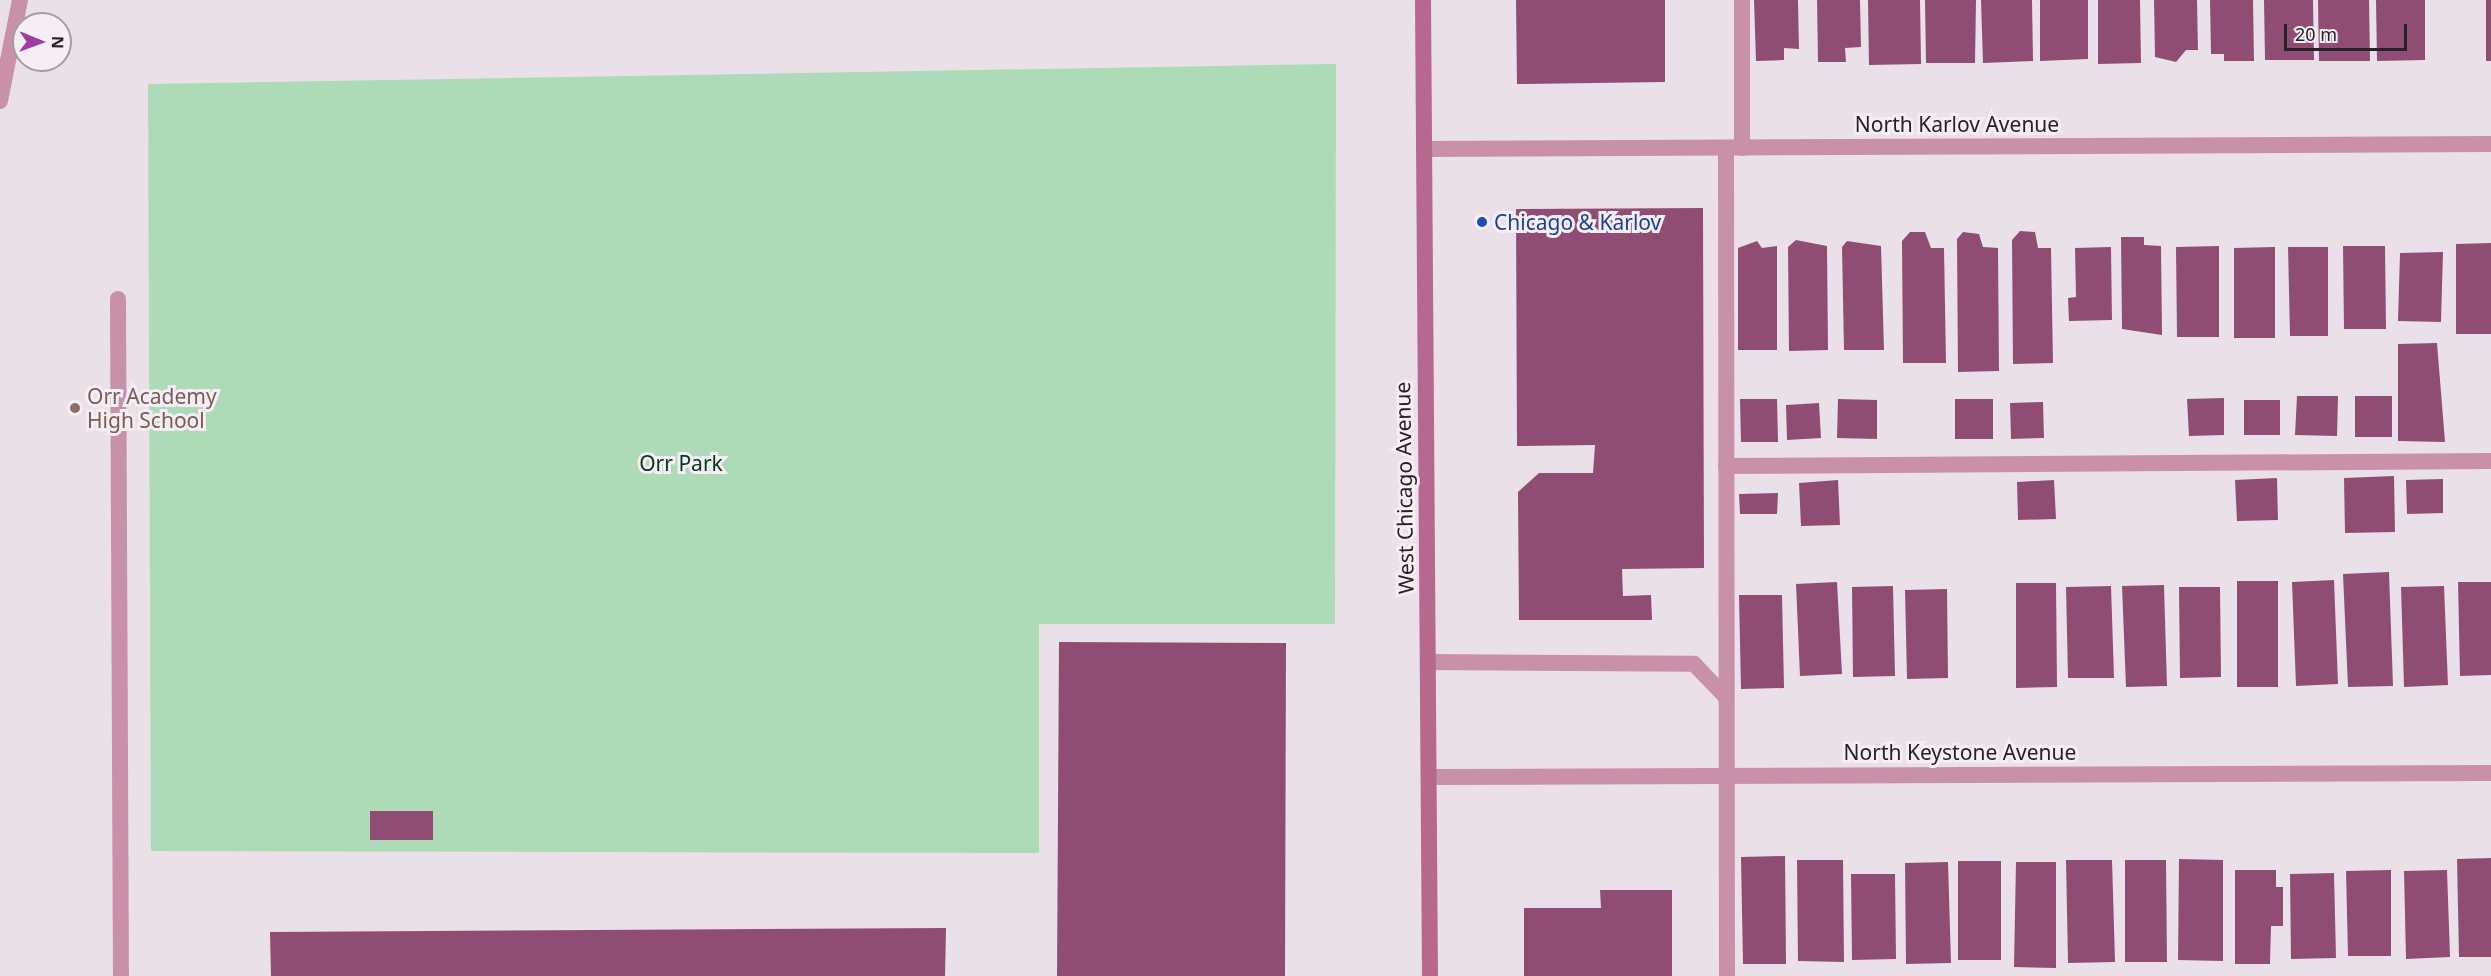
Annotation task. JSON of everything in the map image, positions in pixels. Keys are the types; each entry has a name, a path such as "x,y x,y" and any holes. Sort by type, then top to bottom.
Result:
{"main road":[{"name":"West Chicago Avenue","path":"1423,0 1430,976"}],"street":[{"path":"0,101 20,0"},
{"path":"1727,976 1726,466 1734,148 1742,0"},
{"name":"North Karlov Avenue","path":"1424,149 2491,144"},
{"path":"118,299 121,976"},
{"path":"1726,466 2491,461"},
{"path":"1428,662 1694,664 1726,697"},
{"name":"North Keystone Avenue","path":"1429,777 2491,772"}],"green space":[{"name":"Orr Park","path":"1336,64 1335,624 1039,624 1039,853 151,851 148,84"}],"building":[{"path":"1516,0 1665,0 1665,82 1517,84"},
{"path":"1754,0 1798,0 1799,49 1784,48 1784,60 1756,61"},
{"path":"1817,0 1860,0 1861,47 1845,48 1846,62 1818,62"},
{"path":"1868,0 1920,0 1921,64 1869,65"},
{"path":"1925,0 1976,0 1975,63 1926,63"},
{"path":"1981,0 2032,0 2033,61 1983,63"},
{"path":"2040,0 2088,0 2088,59 2040,61"},
{"path":"2098,0 2140,0 2141,63 2098,64"},
{"path":"2154,0 2197,0 2198,50 2186,50 2176,62 2155,57"},
{"path":"2210,0 2253,0 2254,61 2224,61 2224,54 2211,54"},
{"path":"2264,0 2313,0 2314,60 2265,60"},
{"path":"2318,0 2369,0 2370,61 2319,61"},
{"path":"2376,0 2425,0 2425,60 2377,61"},
{"path":"2486,0 2491,0 2491,61 2486,61"},
{"path":"1703,208 1704,568 1622,569 1623,596 1651,595 1652,620 1519,620 1518,492 1539,473 1593,473 1595,445 1517,446 1516,209"},
{"path":"2020,231 2035,232 2038,248 2051,248 2053,363 2013,364 2012,240"},
{"path":"1910,232 1925,232 1931,248 1944,248 1946,363 1903,363 1902,241"},
{"path":"1963,232 1979,234 1983,247 1998,248 1999,371 1958,372 1957,239"},
{"path":"2121,237 2144,237 2144,245 2161,246 2162,335 2122,329"},
{"path":"1796,240 1827,246 1828,350 1789,351 1788,247"},
{"path":"1757,241 1762,248 1777,246 1777,350 1738,350 1738,248"},
{"path":"1847,241 1881,246 1884,350 1844,350 1842,247"},
{"path":"2491,243 2491,334 2456,334 2456,244"},
{"path":"2219,246 2219,337 2177,337 2176,247"},
{"path":"2343,246 2385,246 2386,329 2344,329"},
{"path":"2111,247 2112,320 2069,321 2068,298 2076,297 2075,248"},
{"path":"2275,247 2275,338 2234,338 2234,248"},
{"path":"2288,247 2328,247 2328,336 2290,336"},
{"path":"2443,252 2441,322 2398,321 2400,253"},
{"path":"2437,343 2445,442 2398,441 2398,344"},
{"path":"2297,396 2338,396 2337,436 2295,435"},
{"path":"2355,396 2392,396 2392,437 2355,437"},
{"path":"2224,398 2224,435 2189,436 2187,399"},
{"path":"1740,399 1777,399 1778,442 1741,442"},
{"path":"1838,399 1877,400 1877,439 1837,438"},
{"path":"1955,399 1993,399 1993,439 1955,439"},
{"path":"2244,400 2280,400 2280,435 2244,435"},
{"path":"2043,402 2044,438 2011,439 2010,403"},
{"path":"1819,403 1821,438 1787,440 1786,405"},
{"path":"2394,476 2395,532 2345,533 2344,478"},
{"path":"2277,478 2278,520 2237,521 2235,480"},
{"path":"2443,479 2443,513 2407,514 2406,480"},
{"path":"1838,480 1840,525 1801,526 1799,483"},
{"path":"2054,480 2056,519 2018,520 2017,482"},
{"path":"1778,493 1777,514 1740,514 1739,494"},
{"path":"2389,572 2393,686 2348,687 2343,574"},
{"path":"2334,580 2338,684 2296,686 2292,582"},
{"path":"2237,581 2278,581 2278,687 2237,687"},
{"path":"1837,582 1842,674 1800,676 1796,584"},
{"path":"2458,582 2491,582 2491,675 2460,676"},
{"path":"2016,583 2056,583 2057,687 2016,688"},
{"path":"2164,585 2167,686 2126,687 2122,586"},
{"path":"1893,586 1895,676 1853,677 1852,587"},
{"path":"2111,586 2114,678 2068,678 2066,587"},
{"path":"2444,586 2448,685 2404,687 2401,587"},
{"path":"2179,587 2220,587 2221,677 2180,678"},
{"path":"1947,589 1948,678 1907,679 1905,590"},
{"path":"1739,595 1782,595 1784,688 1741,689"},
{"path":"1059,642 1286,643 1285,976 1057,976"},
{"path":"370,811 433,811 433,840 370,840"},
{"path":"1785,856 1786,964 1743,964 1741,857"},
{"path":"2491,858 2491,957 2459,957 2457,859"},
{"path":"2179,859 2223,860 2223,961 2178,960"},
{"path":"1797,860 1843,860 1844,962 1798,961"},
{"path":"2066,860 2112,860 2115,962 2068,963"},
{"path":"2125,860 2166,860 2167,962 2125,962"},
{"path":"1958,861 2001,861 2001,960 1958,960"},
{"path":"1948,862 1951,963 1906,964 1905,863"},
{"path":"2016,862 2056,862 2056,968 2014,967"},
{"path":"2235,870 2276,870 2276,887 2283,887 2283,926 2271,926 2270,964 2235,964"},
{"path":"2391,870 2391,956 2348,956 2346,871"},
{"path":"2447,870 2450,957 2406,959 2404,871"},
{"path":"2334,873 2336,958 2291,959 2290,874"},
{"path":"1851,874 1895,874 1896,959 1852,960"},
{"path":"1600,890 1672,890 1672,976 1524,976 1524,908 1601,908"},
{"path":"946,928 945,976 271,976 270,932"}],"place":[{"name":"Chicago & Karlov","path":"1482,222"},
{"name":"Orr Academy High School","path":"75,408"}]}
